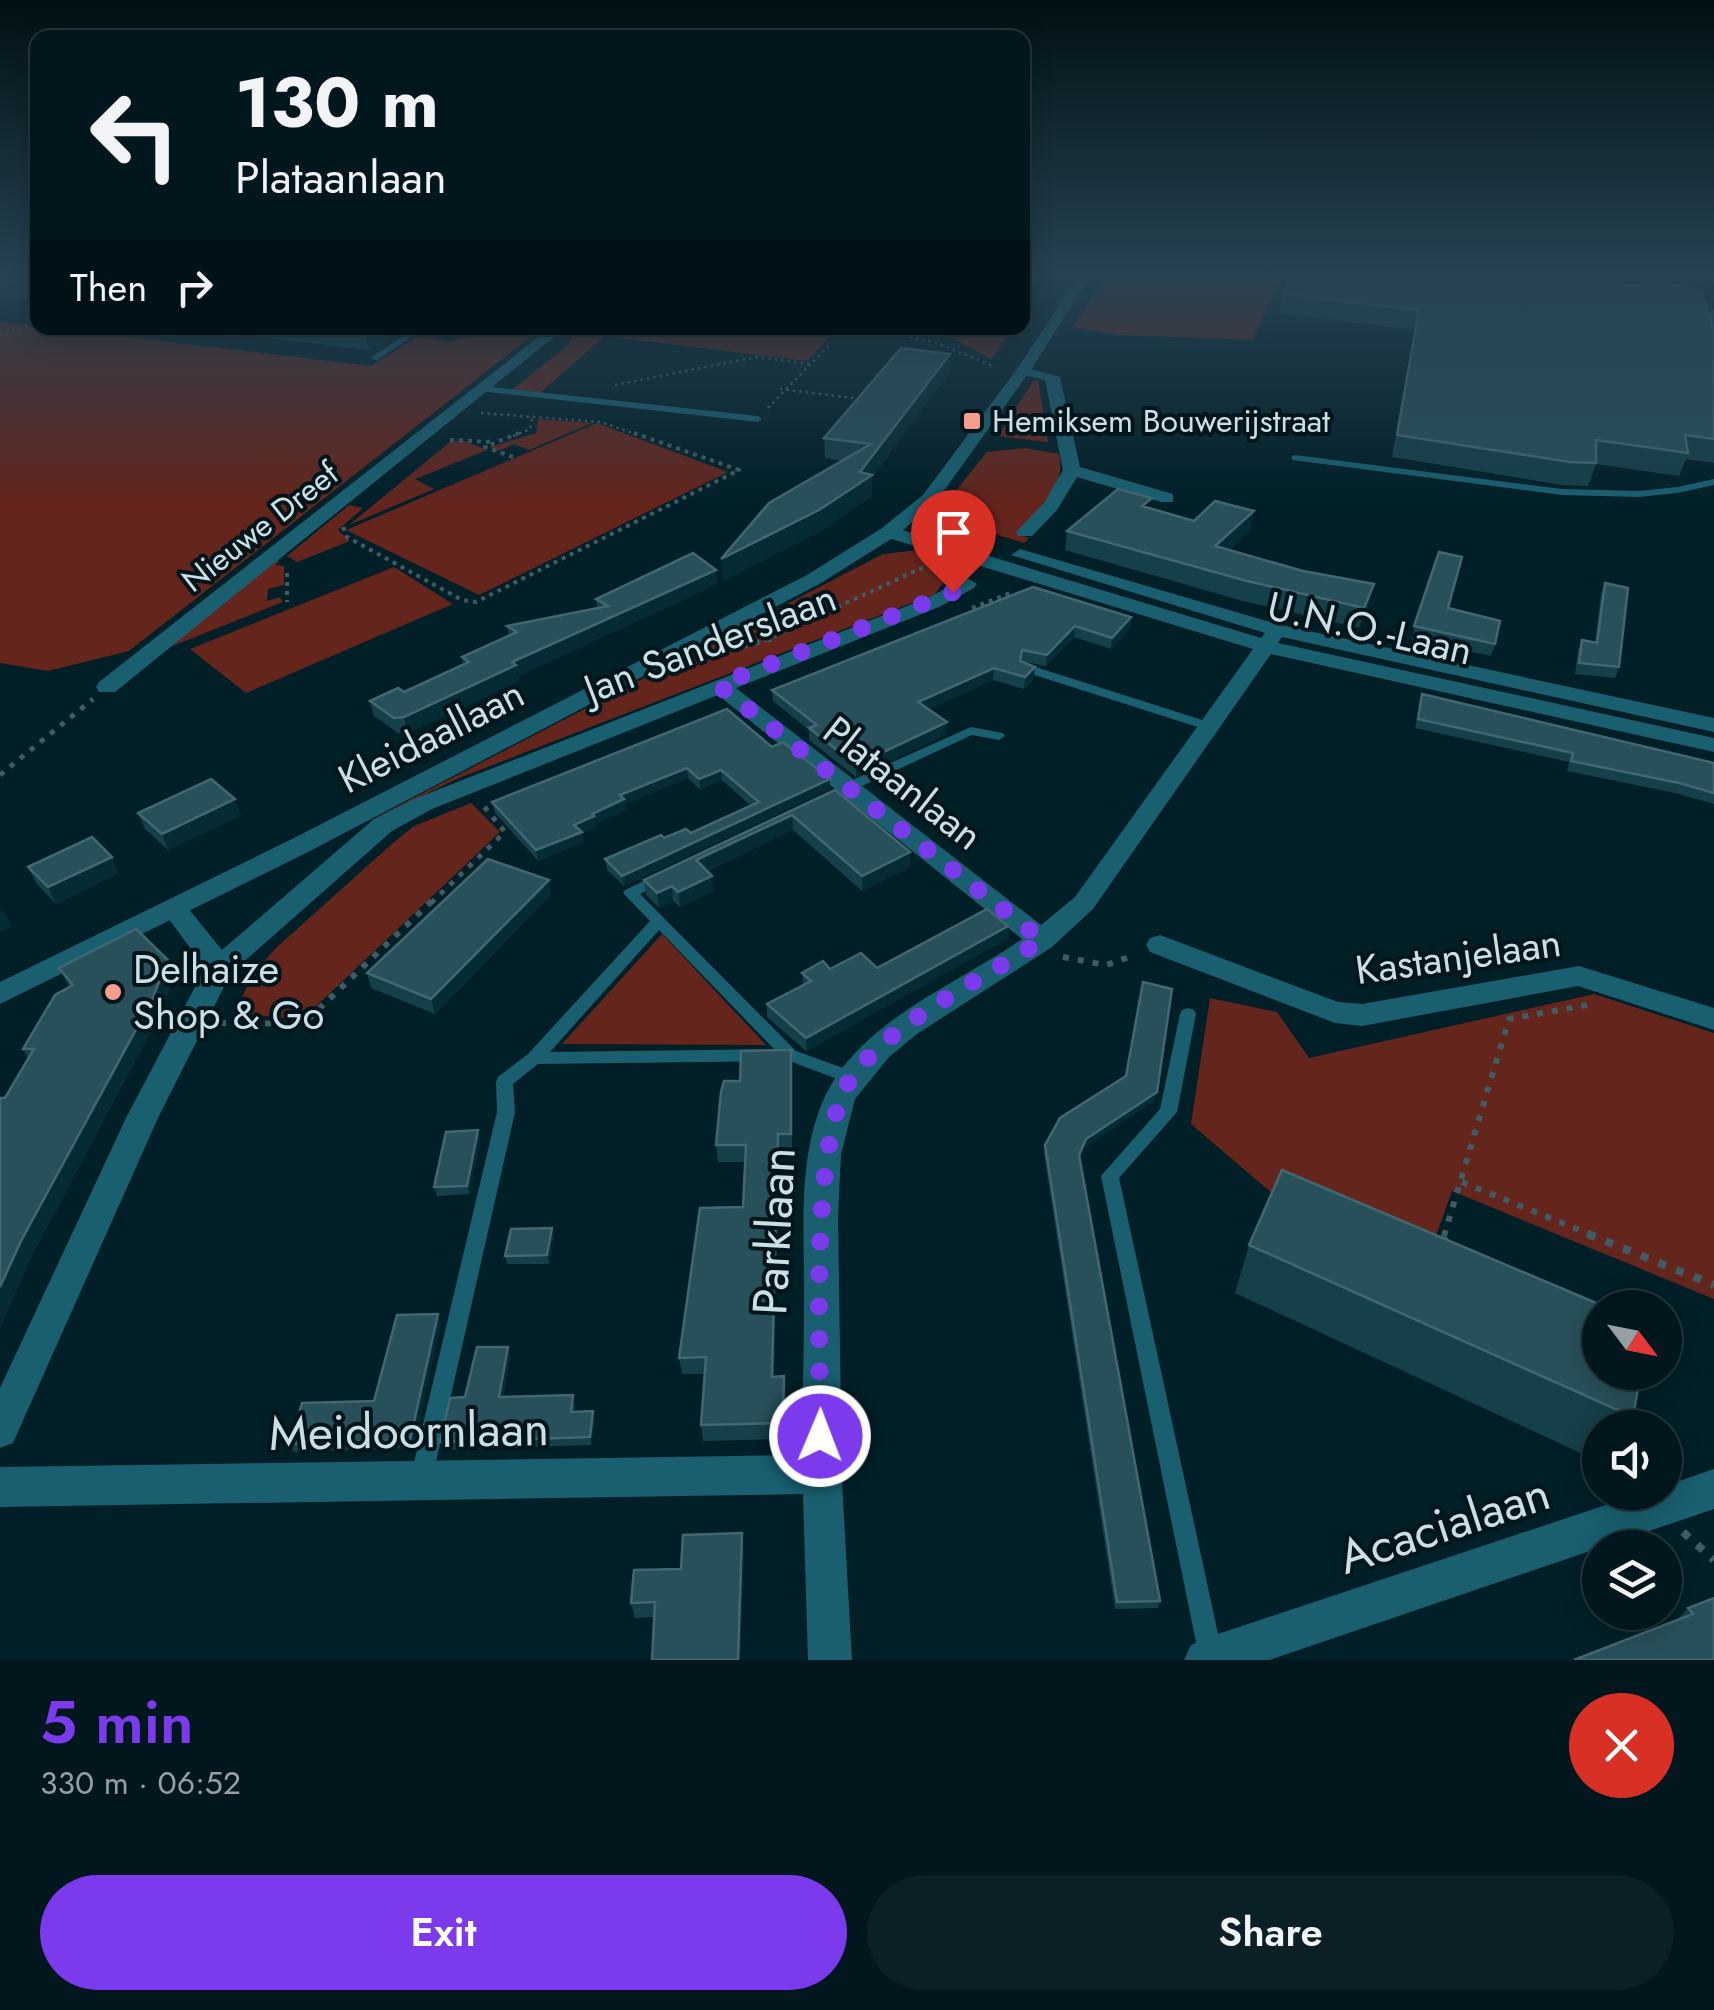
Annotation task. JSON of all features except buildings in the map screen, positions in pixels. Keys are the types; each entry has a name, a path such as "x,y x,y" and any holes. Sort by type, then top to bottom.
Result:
{"street":[{"name":"Nieuwe Dreef","path":"106,687 529,351"},
{"name":"Kleidaallaan","path":"0,994 814,580 897,527 940,486 1036,351"},
{"path":"1023,371 1052,378 1072,470 1064,488 1025,532"},
{"path":"1072,470 1167,498"},
{"name":"U.N.O.-Laan","path":"897,527 1273,638 1714,746"},
{"name":"Jan Sanderslaan","path":"0,1430 142,1118 220,967 383,825 468,786 932,602 966,584"},
{"name":"U.N.O.-Laan","path":"1273,638 1714,725"},
{"name":"Parklaan","path":"830,1660 819,1474 824,1171 836,1110 851,1078 900,1031 1037,943 1084,903 1273,638"},
{"name":"Plataanlaan","path":"718,685 839,792 1037,943"},
{"path":"174,908 220,967"},
{"name":"Kastanjelaan","path":"1160,945 1362,1016 1578,976 1714,1019"},
{"name":"Meidoornlaan","path":"0,1487 819,1474"},
{"name":"Acacialaan","path":"1209,1659 1714,1489"}],"lane":[{"path":"374,358 384,351"},
{"path":"482,389 758,419"},
{"path":"1296,458 1564,493 1664,494 1714,482"},
{"path":"1026,668 1212,726"},
{"path":"839,792 971,731 999,736"},
{"path":"680,868 630,893 790,1055"},
{"path":"421,1481 506,1112 504,1082 534,1058 659,921"},
{"path":"1188,1014 1168,1112 1110,1176 1209,1659"},
{"path":"534,1058 790,1055 851,1078"}],"path":[{"path":"758,419 823,351"},
{"path":"963,351 993,362 995,368"},
{"path":"605,387 756,357 812,364"},
{"path":"783,389 864,400"},
{"path":"512,457 486,447 530,429 536,395"},
{"path":"341,528 347,537 462,600 476,602 739,470 601,422 480,413"},
{"path":"447,440 496,442"},
{"path":"286,560 287,602"},
{"path":"688,644 714,651 748,646 832,611 874,585 924,567"},
{"path":"0,774 106,687"},
{"path":"191,1023 303,1024 506,832 468,786"},
{"path":"1037,943 1069,959 1106,965 1160,945"},
{"path":"1440,1251 1509,1019 1593,1004"},
{"path":"1462,1181 1714,1285"}],"shaded area":[{"path":"0,351 248,351 371,366 394,351 512,351 129,651 48,671 0,663"},
{"path":"560,351 587,351 540,393 512,390"},
{"path":"730,351 816,351 807,361"},
{"path":"977,351 997,351 991,359"},
{"path":"1038,380 1048,442 998,436 1033,381"},
{"path":"538,419 592,423 529,450 514,444 498,451 490,447 536,433"},
{"path":"597,423 728,472 479,595 346,530"},
{"path":"462,440 487,450 415,479 434,489 349,525 450,442"},
{"path":"1025,448 1059,454 1060,466 1055,488 1019,535 1029,538 1024,543 953,521 945,504 987,452"},
{"path":"349,505 363,508 338,530 350,541 297,562 287,556"},
{"path":"919,550 957,565 935,594 459,778 365,823 883,554"},
{"path":"276,560 280,561 275,565 284,566 284,585 268,589 267,601 280,597 283,602 165,649"},
{"path":"394,567 453,604 246,693 190,649"},
{"path":"471,803 500,832 310,1012 287,1018 234,1013 255,971 277,947 394,842 414,826"},
{"path":"662,934 766,1045 562,1044"},
{"path":"1594,994 1714,1033 1714,1299 1452,1191 1427,1261 1280,1200 1191,1124 1210,998 1277,1012 1309,1058"}],"place":[{"name":"Hemiksem Bouwerijstraat","path":"972,421"},
{"name":"Delhaize Shop & Go","path":"113,992"}],"route":[{"path":"820,1436 824,1171 836,1110 851,1078 900,1031 1042,940 718,685 953,592"}]}
